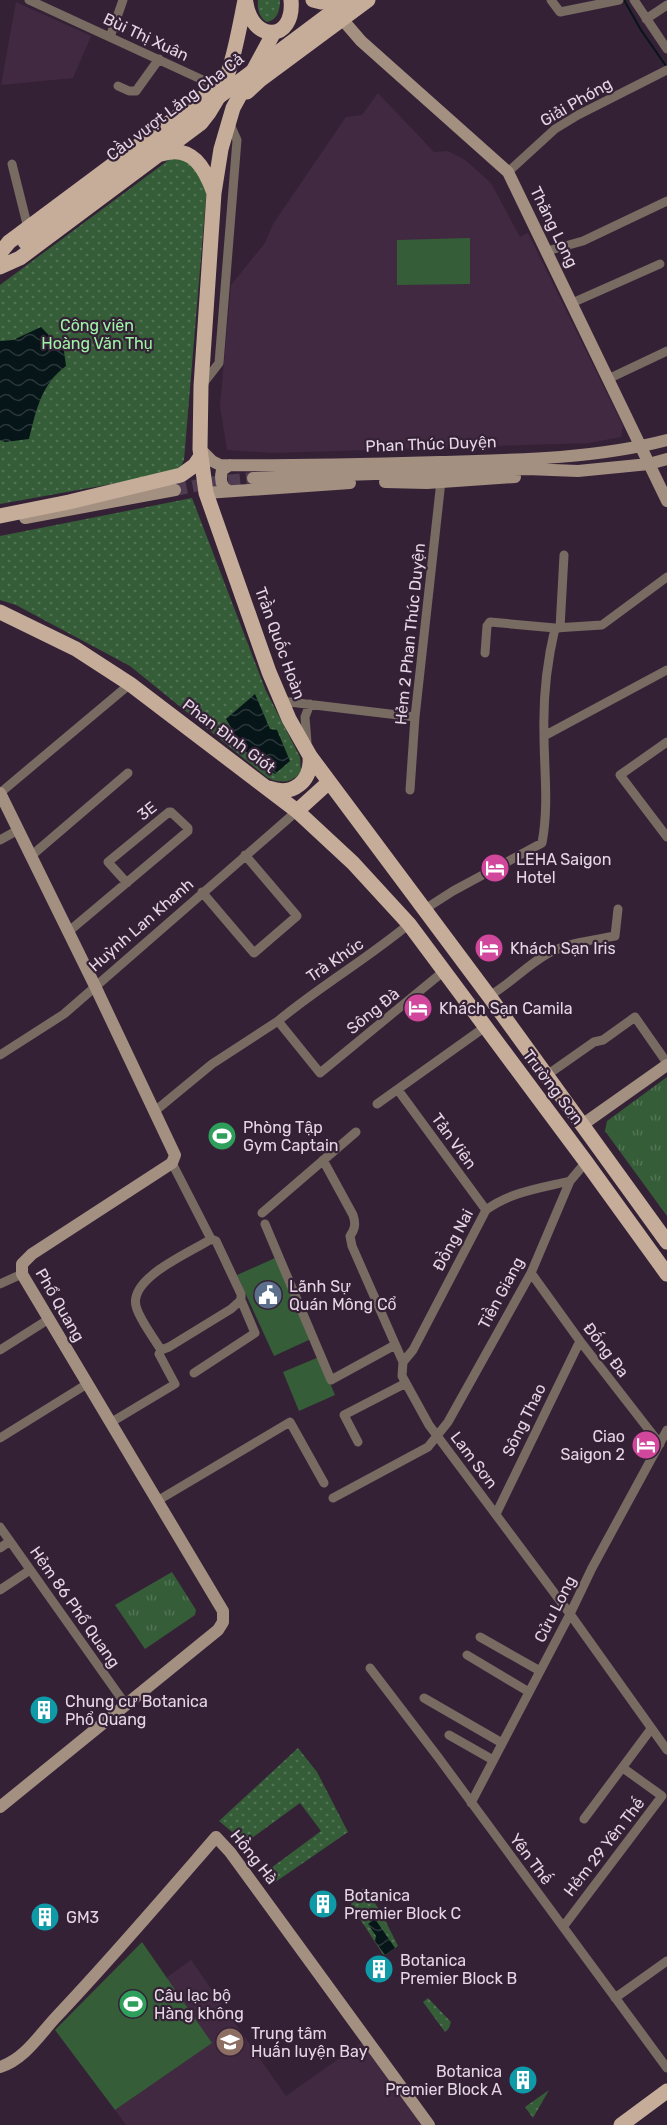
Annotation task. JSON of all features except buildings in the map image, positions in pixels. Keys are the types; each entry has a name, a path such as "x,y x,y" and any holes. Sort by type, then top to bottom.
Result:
{"main road":[{"path":"245,0 251,20 259,29 322,33"},
{"path":"0,267 20,258 201,123 214,106 223,82 245,0"},
{"name":"Trần Quốc Hoàn","path":"291,0 291,12 285,30 231,114 221,149 214,193 201,386 201,452 207,493 281,701 310,756 425,909"},
{"path":"313,0 321,2 329,0"},
{"name":"Cầu vượt Lăng Cha Cả","path":"27,235 348,0"},
{"path":"285,30 367,1"},
{"path":"231,114 260,80 367,1"},
{"name":"Thăng Long","path":"342,19 361,41 508,172 667,501"},
{"path":"0,261 27,235 223,82"},
{"path":"162,154 176,151 193,158 206,174 214,193"},
{"path":"0,253 9,243 27,235"},
{"name":"Phan Thúc Duyện","path":"201,452 215,463 230,465 392,463 558,457 642,447 667,440"},
{"path":"0,516 181,475 189,470 201,452"},
{"path":"253,478 496,470 578,471 649,464 667,459"},
{"path":"230,465 222,470 220,480 225,489 230,491"},
{"path":"207,493 373,482 532,476 551,470"},
{"path":"0,523 175,490"},
{"name":"Phan Đình Giót","path":"0,612 76,650 130,684 269,788 353,862 409,924"},
{"path":"269,788 285,791 300,785 309,771 310,756"},
{"path":"297,811 329,783"},
{"path":"0,793 175,1151 172,1163"},
{"name":"Trường Sơn","path":"425,909 667,1242"},
{"name":"Trường Sơn","path":"409,924 667,1274"},
{"path":"582,1125 667,1064"},
{"name":"Phổ Quang","path":"0,1806 218,1630 223,1622 223,1611 22,1274 22,1264 32,1254 172,1163"},
{"name":"Hồng Hà","path":"0,2067 10,2064 28,2050 216,1837 230,1852 429,2125"},
{"path":"621,2125 667,2091"}],"street":[{"name":"Bùi Thị Xuân","path":"29,0 159,59 223,82"},
{"path":"110,37 123,0"},
{"path":"550,0 560,12 619,1"},
{"path":"634,1 667,49"},
{"path":"646,19 667,5"},
{"path":"118,86 129,91 136,91 159,59"},
{"name":"Giải Phóng","path":"508,172 555,129 667,70"},
{"path":"201,386 219,363 237,140 231,114"},
{"path":"12,164 27,235"},
{"path":"547,251 583,241 667,201"},
{"path":"572,303 660,264"},
{"path":"608,379 667,351"},
{"name":"Hẻm 2 Phan Thúc Duyện","path":"410,790 415,717 441,481"},
{"path":"425,909 453,891 542,843 546,820 547,786 544,736 549,662 557,628 564,555"},
{"path":"485,653 487,626 490,622 557,628 602,625 667,577"},
{"path":"544,736 667,670"},
{"path":"0,793 130,684"},
{"path":"281,701 415,717"},
{"path":"310,704 306,711 304,724 310,756"},
{"path":"667,742 620,775 667,837"},
{"path":"31,856 128,773"},
{"name":"Huỳnh Lan Khanh","path":"0,1055 64,1014 297,811"},
{"name":"3E","path":"68,932 127,883 188,831 189,828 171,812 108,862 127,883"},
{"path":"0,840 18,830"},
{"path":"202,892 254,953 297,916 245,855"},
{"path":"489,996 548,954 585,942 615,936 618,909"},
{"name":"Trà Khúc","path":"155,1111 212,1064 278,1021 409,924"},
{"name":"Sông Đà","path":"278,1021 320,1073 444,971"},
{"path":"547,1075 635,1017 667,1064"},
{"path":"377,1104 485,1027"},
{"name":"Tản Viên","path":"398,1090 486,1210"},
{"path":"262,1213 356,1132"},
{"name":"Lam Sơn","path":"323,1160 353,1215 354,1230 350,1236 352,1246 403,1362 402,1376 437,1437 570,1614 667,1750"},
{"name":"Tiền Giang","path":"333,1498 428,1447 437,1437 448,1422 531,1273 570,1181 586,1162"},
{"path":"172,1163 212,1239 216,1241 241,1294 240,1300 255,1333 194,1373"},
{"name":"Đồng Nai","path":"403,1362 413,1350 486,1210 498,1201 515,1195 570,1181"},
{"path":"265,1224 332,1380 395,1345"},
{"path":"111,1423 174,1384 159,1354 161,1350 136,1307 137,1292 141,1284 152,1274 212,1239"},
{"name":"Đống Đa","path":"531,1273 580,1341 660,1444"},
{"path":"0,1284 22,1274"},
{"path":"161,1350 231,1309 240,1300"},
{"path":"0,1350 49,1319"},
{"name":"Sông Thao","path":"496,1514 580,1341"},
{"path":"358,1442 344,1415 406,1383"},
{"path":"0,1438 87,1384"},
{"path":"157,1501 290,1422 324,1483"},
{"name":"Cửu Long","path":"471,1803 592,1568 667,1430"},
{"name":"Hẻm 86 Phổ Quang","path":"0,1527 126,1705"},
{"path":"0,1548 10,1541"},
{"path":"0,1590 30,1570"},
{"path":"480,1637 540,1671"},
{"path":"466,1655 529,1692"},
{"name":"Yên Thế","path":"370,1668 667,2068"},
{"path":"424,1698 502,1743"},
{"path":"584,1819 651,1729"},
{"path":"449,1735 493,1760"},
{"name":"Hẻm 29 Yên Thế","path":"563,1927 662,1796 622,1768"},
{"path":"615,1998 667,1961"}],"shaded area":[{"path":"16,2 91,36 73,78 1,85"},
{"path":"378,93 434,152 448,151 465,160 491,183 520,237 528,233 623,426 621,437 589,443 272,453 227,450 220,406 231,285 265,243 273,224 346,117 362,115"},
{"name":"Trung tâm Huấn luyện Bay","path":"191,1960 286,2096 364,2041 422,2125 126,2125 115,2110 211,2043 166,1978"}],"green space":[{"path":"258,0 280,0 279,10 274,19 267,22 262,18 258,9"},
{"name":"Công viên Hoàng Văn Thụ","path":"186,158 207,186 184,460 181,466 173,473 0,504 0,285 170,159"},
{"path":"470,238 470,284 397,285 397,240"},
{"path":"192,498 266,691 300,757 301,771 290,780 282,782 268,778 130,666 16,605 0,600 0,536"},
{"path":"667,1077 667,1216 605,1131 607,1121"},
{"path":"275,1258 311,1339 274,1356 237,1275"},
{"path":"319,1357 335,1395 299,1411 283,1372"},
{"path":"172,1572 196,1610 195,1615 145,1649 115,1605"},
{"path":"298,1748 317,1772 348,1832 271,1885 263,1874 321,1831 300,1803 245,1843 219,1821"},
{"path":"364,1888 381,1912 398,1946 384,1956 351,1905 354,1896"},
{"name":"Câu lạc bộ Hàng không","path":"142,1942 212,2043 115,2110 55,2030"},
{"path":"428,1998 451,2022 445,2032 423,2002"},
{"path":"549,2090 533,2118 525,2107"}],"water":[{"path":"41,327 64,351 66,366 45,390 37,408 29,439 5,442 0,440 0,341 13,340"},
{"path":"255,694 270,729 277,730 290,761 275,774 226,736 233,731 226,719"},
{"path":"375,1919 395,1948 385,1955 375,1941 376,1936 368,1924"}],"waterway":[{"path":"624,0 666,66"}],"tunnel":[{"path":"175,490 215,482 253,478"}],"place":[{"name":"LEHA Saigon Hotel","path":"495,868"},
{"name":"Khách Sạn Iris","path":"489,948"},
{"name":"Khách Sạn Camila","path":"418,1008"},
{"name":"Phòng Tập Gym Captain","path":"222,1136"},
{"name":"Lãnh Sự Quán Mông Cổ","path":"268,1295"},
{"name":"Ciao Saigon 2","path":"646,1445"},
{"name":"Chung cư Botanica Phổ Quang","path":"44,1710"},
{"name":"Botanica Premier Block C","path":"323,1904"},
{"name":"GM3","path":"45,1917"},
{"name":"Botanica Premier Block B","path":"379,1969"},
{"name":"Câu lạc bộ Hàng không","path":"133,2004"},
{"name":"Trung tâm Huấn luyện Bay","path":"230,2042"},
{"name":"Botanica Premier Block A","path":"523,2080"}]}
